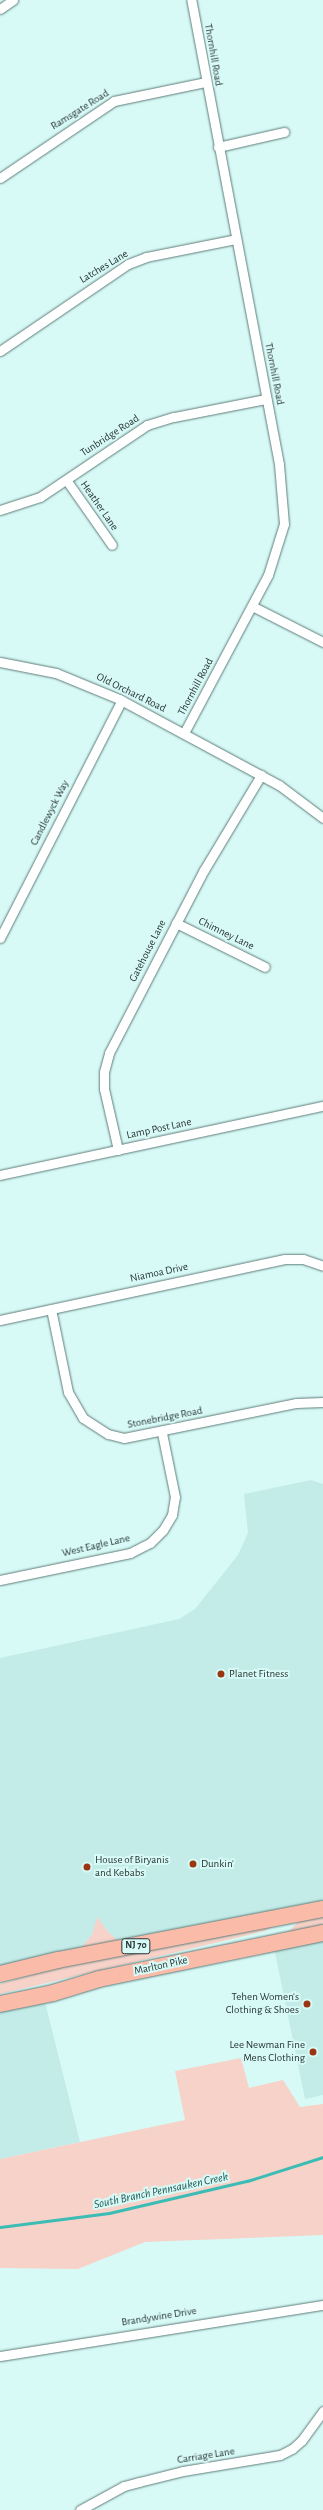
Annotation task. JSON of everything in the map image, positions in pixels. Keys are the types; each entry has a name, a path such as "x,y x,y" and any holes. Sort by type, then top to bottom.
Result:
{"highway":[{"name":"NJ 70","path":"0,1974 51,1962 323,1908"},
{"path":"255,1947 281,1935 300,1913"},
{"name":"Marlton Pike","path":"0,2004 53,1993 99,1979 323,1933"}],"street":[{"path":"0,9 13,0"},
{"name":"Thornhill Road","path":"184,733 252,606 276,556 284,524 281,475 190,0"},
{"name":"Ramsgate Road","path":"0,178 114,101 206,82"},
{"path":"218,147 284,132"},
{"name":"Latches Lane","path":"0,351 128,264 146,257 236,239"},
{"name":"Tunbridge Road","path":"0,510 40,497 67,481 147,425 174,417 266,399"},
{"name":"Heather Lane","path":"67,481 112,545"},
{"path":"252,606 323,642"},
{"name":"Old Orchard Road","path":"0,662 56,673 122,700 261,775 323,818"},
{"name":"Candlewyck Way","path":"0,938 122,700"},
{"name":"Gatehouse Lane","path":"118,1150 104,1089 104,1072 109,1054 176,923 261,775"},
{"name":"Chimney Lane","path":"176,923 265,967"},
{"name":"Lamp Post Lane","path":"0,1175 323,1106"},
{"name":"Niamoa Drive","path":"0,1320 285,1259 302,1259 323,1266"},
{"name":"Stonebridge Road","path":"51,1309 68,1392 83,1418 95,1428 124,1438 162,1433 296,1403 323,1402"},
{"name":"West Eagle Lane","path":"0,1580 130,1553 150,1543 163,1530 169,1520 175,1497 162,1433"},
{"name":"Brandywine Drive","path":"0,2356 323,2305"},
{"name":"Carriage Lane","path":"80,2510 117,2489 139,2482 183,2471 280,2455 292,2449 307,2435 323,2412"}],"shaded area":[{"path":"311,1480 323,1484 323,1909 0,1967 0,1658 179,1619 195,1609 238,1555 248,1533 244,1494"},
{"path":"323,1914 323,1928 288,1932 301,1919"},
{"path":"97,1917 108,1932 120,1942 80,1949 92,1935"},
{"path":"279,1924 265,1931 0,1994 0,1984 74,1963"},
{"path":"323,1933 323,2095 305,2099 273,1943"},
{"path":"43,1994 80,2142 0,2159 0,2004"},
{"path":"241,2058 249,2088 283,2080 300,2107 323,2104 323,2235 145,2242 78,2269 0,2268 0,2159 185,2120 175,2071"}],"waterway":[{"name":"South Branch Pennsauken Creek","path":"0,2227 109,2213 247,2181 323,2157"}],"place":[{"name":"Planet Fitness","path":"221,1674"},
{"name":"Dunkin'","path":"193,1864"},
{"name":"House of Biryanis and Kebabs","path":"87,1867"},
{"name":"Tehen Women's Clothing & Shoes","path":"307,2004"},
{"name":"Lee Newman Fine Mens Clothing","path":"313,2052"}]}
